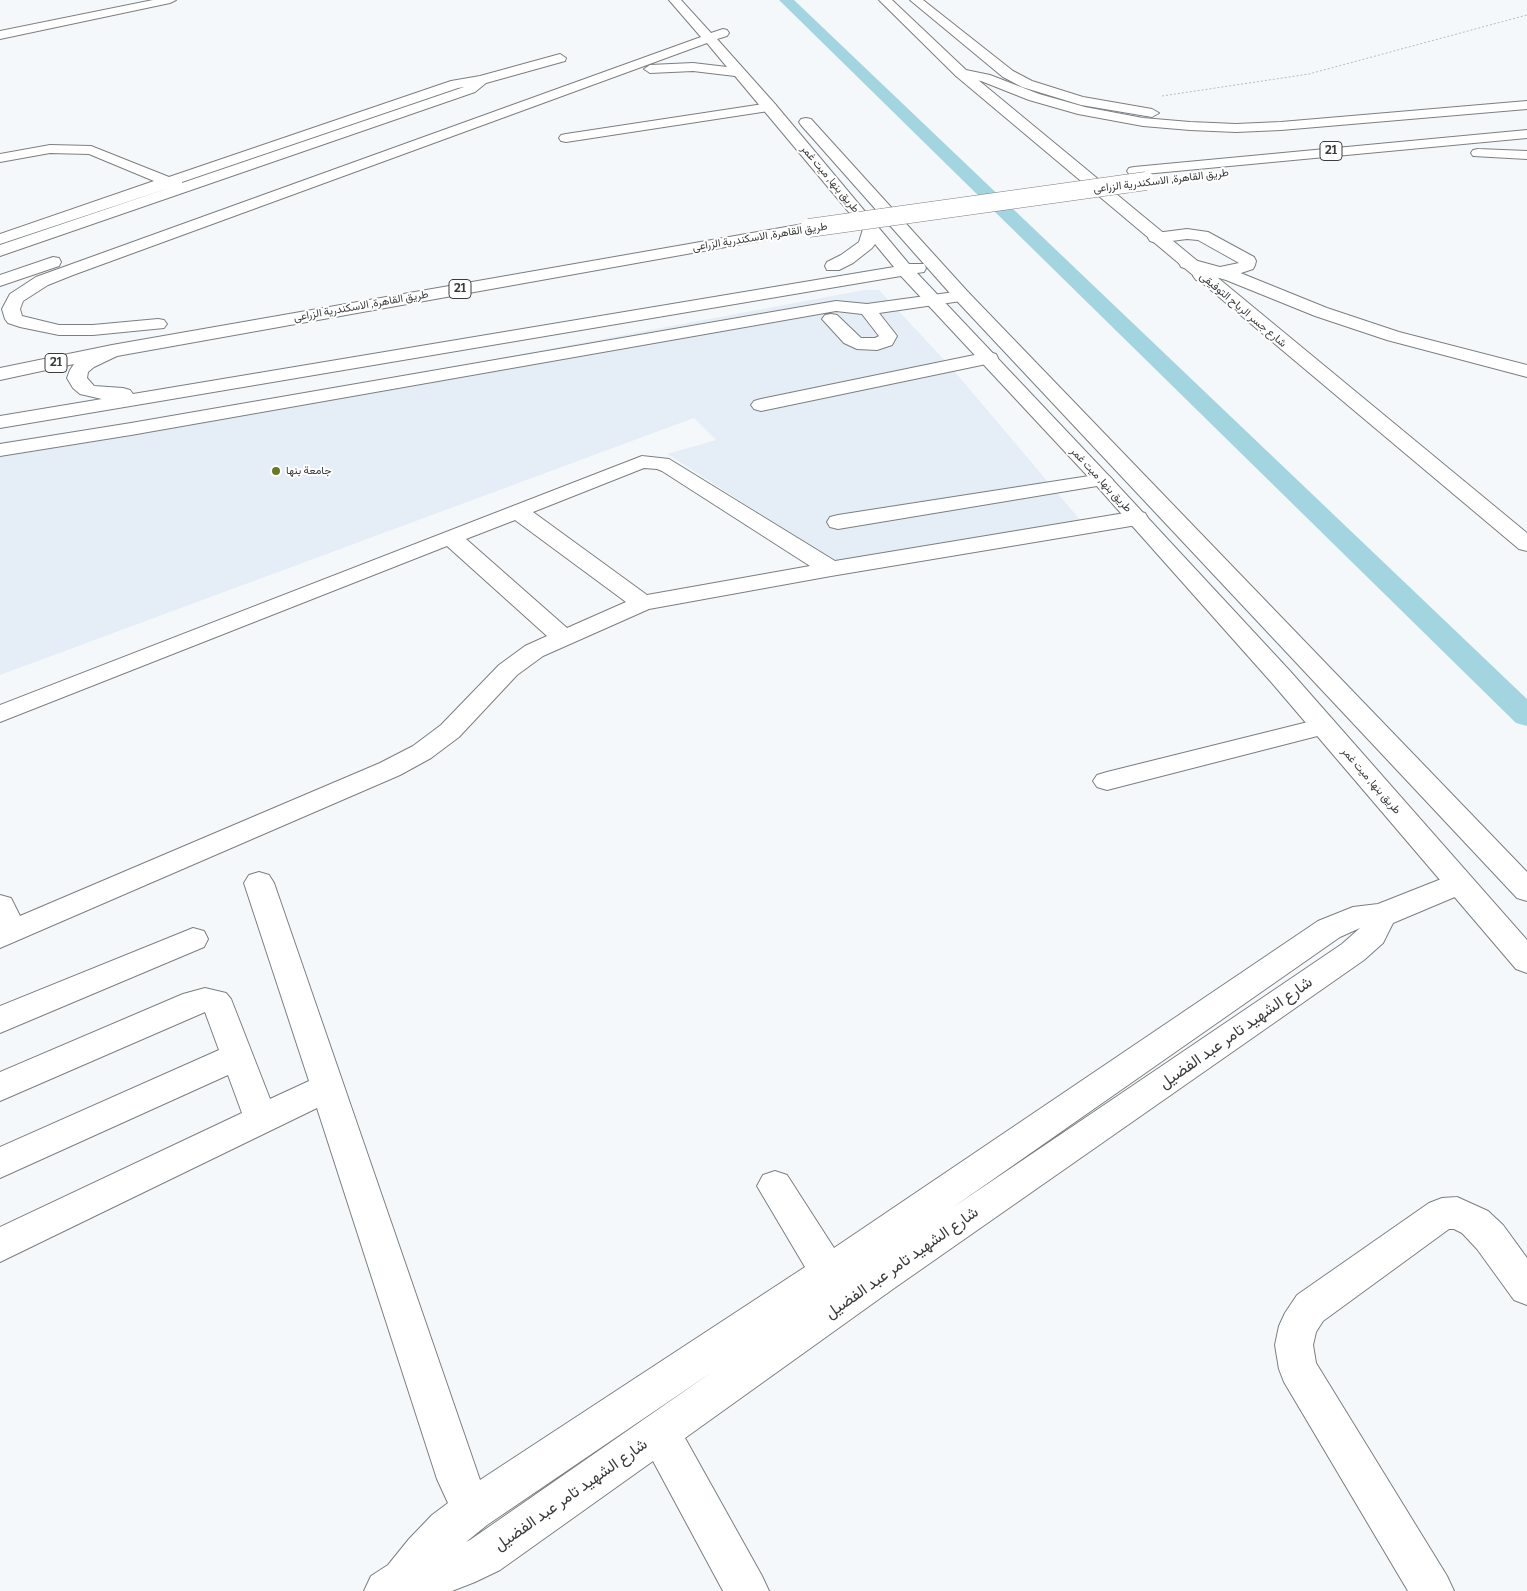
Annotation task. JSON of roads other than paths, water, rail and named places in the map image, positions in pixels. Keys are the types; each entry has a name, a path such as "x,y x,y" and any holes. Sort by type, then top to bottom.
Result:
{"main road":[{"path":"0,35 170,0"},
{"name":"طريق بنها, ميت غمر","path":"674,0 701,23 934,265 1527,890"},
{"name":"شارع جسر الرياح التوفيقى","path":"885,0 961,74 1156,238 1527,544"},
{"path":"916,0 1008,74 1027,84 1081,102 1152,113"},
{"path":"158,324 93,330 59,330 26,324 14,319 11,309 16,298 42,281 599,77 701,23"},
{"name":"طريق بنها, ميت غمر","path":"701,23 738,72 770,107 898,262 1137,518 1324,726 1527,960"},
{"path":"0,281 618,62 662,39"},
{"path":"0,239 456,84 481,80 560,58"},
{"path":"599,77 676,67 738,72"},
{"path":"961,74 985,78 1041,100 1083,111 1143,122 1190,126 1236,128 1281,126 1527,105"},
{"path":"0,251 470,89 481,80"},
{"path":"566,138 770,107"},
{"name":"طريق القاهرة, الاسكندرية الزراعى","path":"324,296 804,223 1140,176 1416,143 1527,134"},
{"name":"طريق القاهرة, الاسكندرية الزراعى","path":"1140,176 1527,147"},
{"path":"0,158 50,149 90,150 182,188"},
{"path":"1447,152 1527,155"},
{"name":"طريق القاهرة, الاسكندرية الزراعى","path":"0,374 112,351 599,264 804,223"},
{"path":"833,266 862,249 870,237 871,229"},
{"path":"1156,238 1187,234 1202,235 1248,261 1245,267 1202,276"},
{"path":"0,422 898,262 918,249"},
{"path":"112,351 98,356 79,370 77,378 80,384 87,390 100,393 131,393 833,266 898,262 934,265"},
{"path":"1187,263 1221,272 1288,300 1356,324 1435,348 1527,371"},
{"path":"0,450 131,429 430,375 836,306 867,309 962,296"},
{"path":"0,467 831,319 857,314 867,309"},
{"path":"831,319 850,339 857,343 877,344 888,336 867,309"},
{"name":"21","path":"0,358 178,321"},
{"path":"761,405 988,358"},
{"path":"0,714 642,462 662,463 831,569"},
{"path":"838,522 1102,480"},
{"path":"517,511 643,603"},
{"path":"5,925 390,769 422,752 450,732 508,670 534,651 643,603 831,569 1137,518"},
{"path":"450,537 563,637"},
{"path":"1107,781 1324,726"},
{"name":"شارع الشهيد تامر عبد الفضيل","path":"395,1585 447,1530 472,1510 829,1272 1329,929 1353,918 1382,915 1459,883"},
{"path":"259,884 458,1479 472,1510"},
{"name":"شارع الشهيد تامر عبد الفضيل","path":"395,1585 460,1567 485,1555 880,1277 1353,952 1372,935 1382,915"},
{"path":"0,1020 194,939"},
{"path":"0,1087 194,1003 205,1000 215,1002 220,1008 261,1120"},
{"path":"0,1163 237,1056"},
{"path":"0,1245 327,1088"},
{"path":"775,1186 829,1272"},
{"path":"1432,1591 1298,1369 1294,1345 1298,1326 1310,1308 1442,1214 1457,1213 1475,1222 1490,1237 1527,1288"},
{"path":"660,1433 747,1591"}],"waterway":[{"path":"786,0 1527,716"}],"place":[{"name":"جامعة بنها","path":"276,471"}]}
